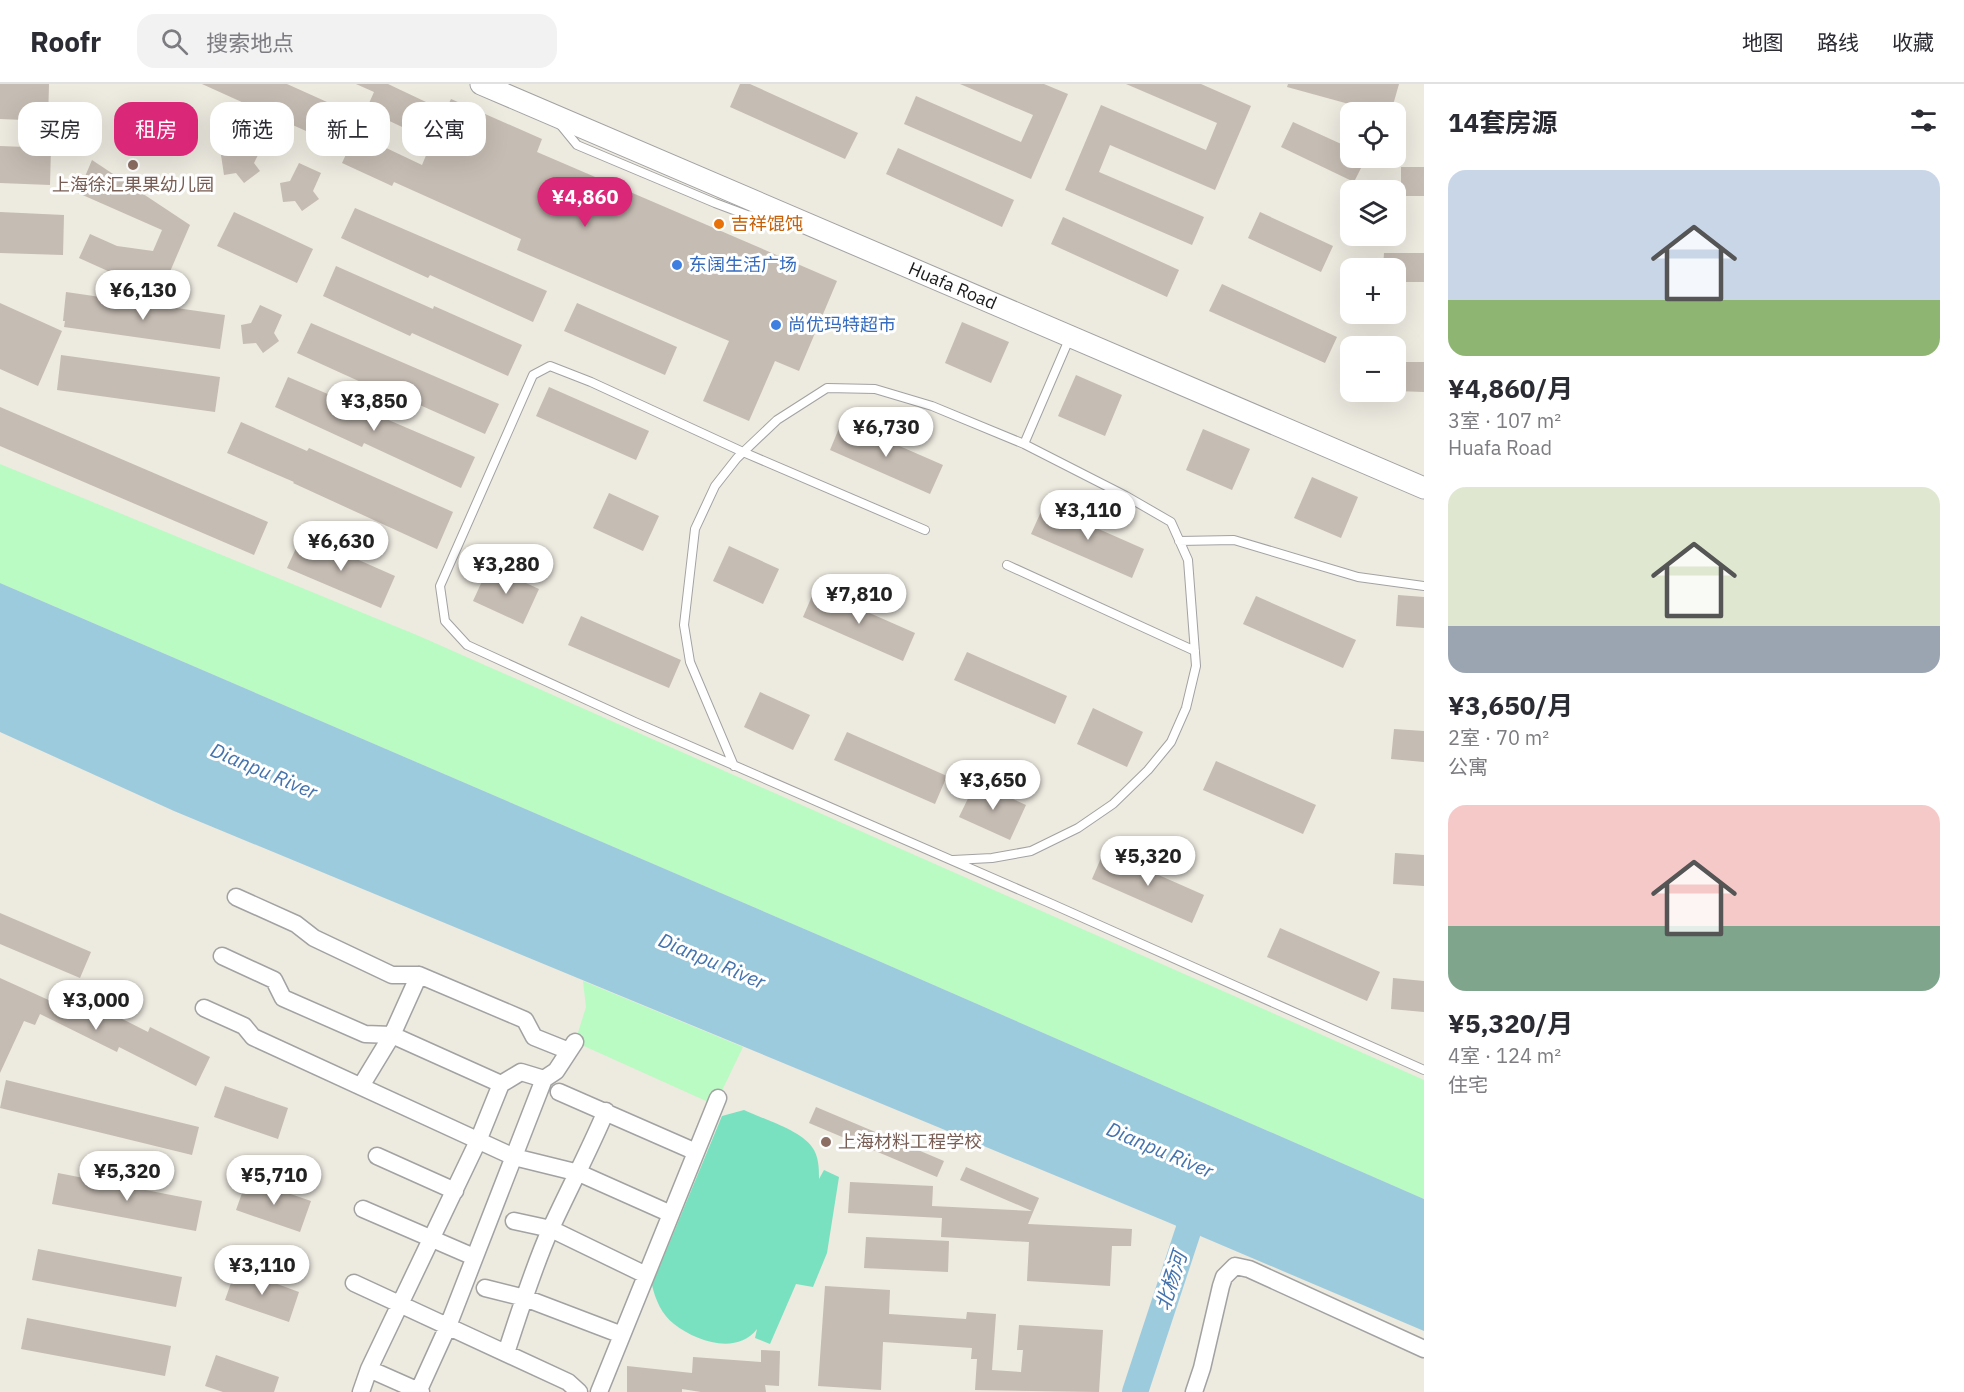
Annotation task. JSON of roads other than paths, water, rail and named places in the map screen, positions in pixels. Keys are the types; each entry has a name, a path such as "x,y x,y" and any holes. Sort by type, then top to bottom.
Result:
{"street":[{"name":"Huafa Road","path":"481,84 1424,488"},
{"path":"236,897 296,924 314,939 392,975 419,975 525,1020 534,1036 572,1047 556,1071 544,1079 448,1326 419,1392 369,1369"},
{"path":"222,956 274,980 283,998 365,1034 392,1035 501,1083"},
{"path":"361,1086 392,1035 419,975"},
{"path":"204,1008 244,1026 253,1037 514,1157 579,1173 671,1214"},
{"path":"361,1392 369,1369 478,1141 501,1083 521,1072 544,1079"},
{"path":"559,1092 696,1152"},
{"path":"599,1392 718,1098"},
{"path":"506,1353 551,1229 606,1112"},
{"path":"377,1156 455,1191"},
{"path":"363,1209 474,1257"},
{"path":"514,1221 551,1229 646,1275"},
{"path":"1194,1392 1202,1368 1221,1286 1224,1277 1235,1266 1249,1269 1424,1349"},
{"path":"354,1283 568,1382 575,1391"},
{"path":"484,1288 525,1298 622,1335"}],"lane":[{"path":"1024,444 1071,336"},
{"path":"925,530 550,366 533,375 440,586 445,621 467,645 734,766 1424,1070"},
{"path":"734,766 690,662 684,625 695,529 715,486 743,452 777,420 827,388 875,389 932,406 1024,444 1126,496 1171,522 1188,560 1196,666 1186,708 1171,742 1148,770 1113,804 1078,828 1031,850 992,858 950,860"},
{"path":"1179,541 1234,540 1358,577 1424,586"},
{"path":"1007,565 1195,651"}],"water":[{"name":"Dianpu River","path":"0,583 865,955 1424,1199 1424,1331 1165,1221 174,811 0,732"}],"waterway":[{"name":"北杨河","path":"1135,1392 1199,1198"}],"place":[{"name":"上海徐汇果果幼儿园","path":"133,165"},
{"name":"吉祥馄饨","path":"719,224"},
{"name":"东阔生活广场","path":"677,265"},
{"name":"尚优玛特超市","path":"776,325"},
{"name":"上海材料工程学校","path":"826,1142"}]}
